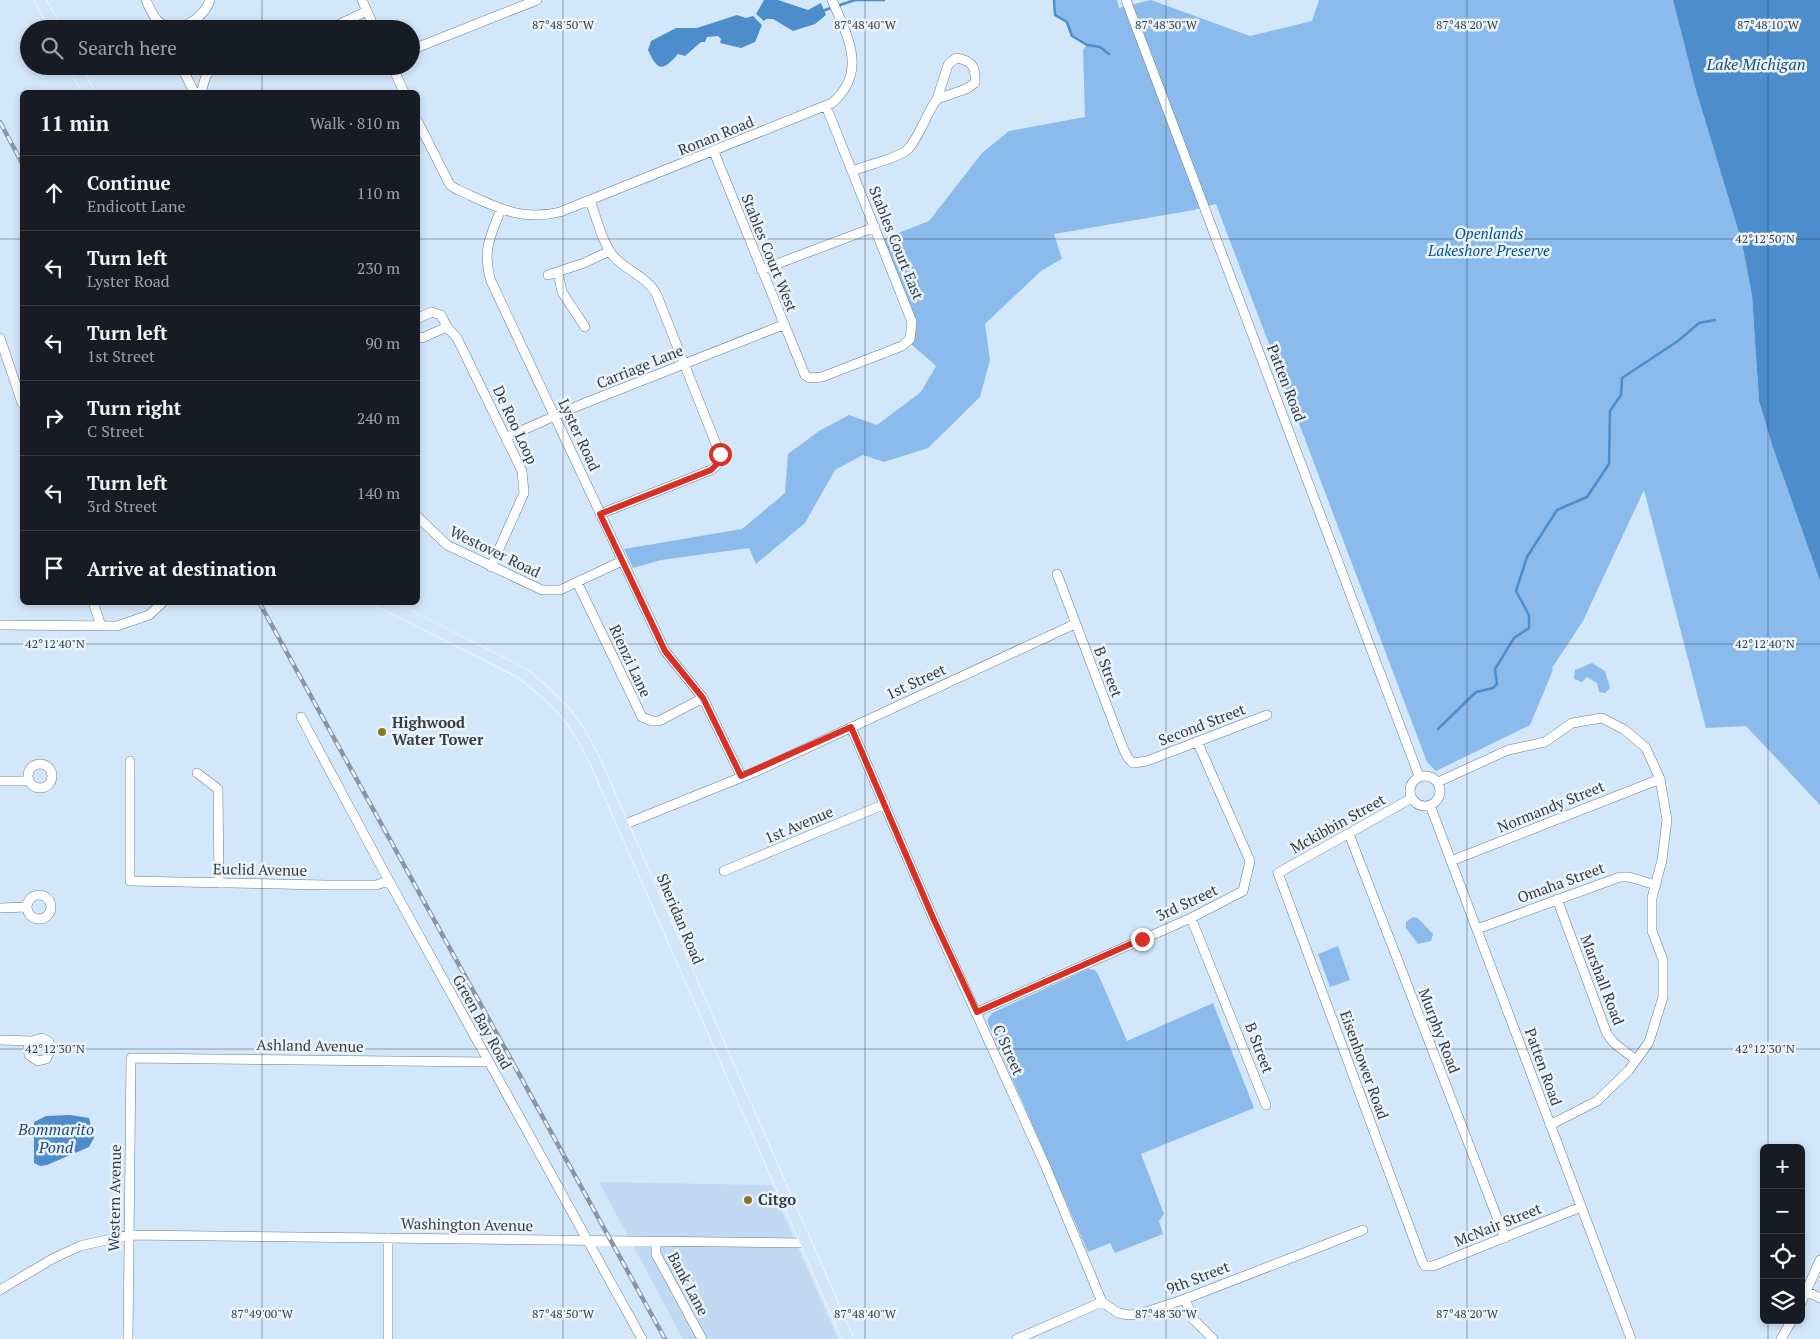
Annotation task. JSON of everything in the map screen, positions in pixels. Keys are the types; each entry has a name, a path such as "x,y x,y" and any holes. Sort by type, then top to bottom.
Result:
{"main road":[{"path":"40,0 51,20"},
{"path":"80,75 87,90"},
{"name":"Sheridan Road","path":"387,605 511,666 542,689 565,712 580,733 623,825 848,1339"}],"street":[{"path":"146,0 158,20"},
{"path":"195,20 204,13 210,0"},
{"path":"362,0 371,20"},
{"path":"420,46 537,0"},
{"name":"Ronan Road","path":"501,209 528,216 543,216 590,201 826,106 845,92 851,79 852,54 844,28 832,0"},
{"name":"Patten Road","path":"1126,0 1419,776"},
{"path":"348,20 367,11"},
{"path":"852,171 908,149 937,99 948,65 956,58 966,59 973,65 976,69 975,83 966,89 937,99"},
{"path":"186,75 193,90"},
{"path":"202,90 207,75"},
{"path":"396,75 403,90"},
{"name":"Stables Court East","path":"798,364 801,370 810,378 822,377 902,346 910,339 912,332 912,322 826,106"},
{"path":"420,126 450,185 501,209"},
{"name":"Stables Court West","path":"714,152 798,364"},
{"path":"590,201 610,251 615,258 650,284 656,293 720,459 711,470 600,514"},
{"name":"Lyster Road","path":"501,209 486,248 487,269 665,651 703,698 741,776"},
{"path":"761,270 875,227"},
{"path":"548,275 610,251"},
{"path":"558,272 562,292 585,327"},
{"name":"De Roo Loop","path":"420,317 432,312 441,315 447,327 465,350 522,471 524,493 491,567"},
{"name":"Carriage Lane","path":"507,437 554,416 783,325"},
{"path":"420,338 447,327"},
{"path":"0,338 20,397"},
{"name":"Westover Road","path":"420,519 440,541 542,590 560,590 622,561"},
{"name":"B Street","path":"1057,574 1128,758 1133,762 1147,761"},
{"name":"Rienzi Lane","path":"578,582 642,717 652,721 659,721 703,698"},
{"path":"94,605 101,626"},
{"path":"0,625 117,626 149,615 160,605"},
{"name":"1st Street","path":"623,825 768,765 1075,624"},
{"name":"Second Street","path":"1147,761 1267,715"},
{"name":"Green Bay Road","path":"301,717 488,1062 642,1339"},
{"path":"1438,782 1508,750 1545,742 1572,723 1602,718 1625,730 1646,748 1660,778 1667,820 1662,860 1652,898 1652,931 1663,960 1663,998 1649,1042 1629,1070 1597,1101 1550,1124"},
{"name":"C Street","path":"851,727 934,920 1045,1165 1102,1302"},
{"name":"3rd Street","path":"977,1012 1191,918 1243,892 1250,860 1197,741"},
{"name":"Euclid Avenue","path":"130,761 130,881 376,885 389,880"},
{"path":"197,773 218,789 219,883"},
{"path":"1419,776 1430,776 1438,782 1439,797 1430,805 1419,804 1412,798 1412,783 1419,776"},
{"name":"Normandy Street","path":"1452,861 1660,778"},
{"path":"0,781 29,781"},
{"name":"Mckibbin Street","path":"1278,873 1412,798"},
{"name":"1st Avenue","path":"724,872 885,804"},
{"name":"Patten Road","path":"1430,805 1631,1339"},
{"name":"Murphy Road","path":"1349,834 1505,1238"},
{"name":"Eisenhower Road","path":"1278,873 1425,1266"},
{"name":"Omaha Street","path":"1476,929 1620,877 1629,877 1656,885"},
{"name":"Marshall Road","path":"1557,900 1607,1034 1614,1043 1636,1060"},
{"path":"0,908 27,907"},
{"name":"B Street","path":"1191,918 1266,1105"},
{"path":"0,1040 32,1040"},
{"name":"Ashland Avenue","path":"131,1058 488,1062"},
{"name":"Western Avenue","path":"128,1339 131,1058"},
{"name":"McNair Street","path":"1425,1266 1433,1266 1581,1207"},
{"name":"9th Street","path":"1102,1302 1118,1313 1128,1315 1140,1314 1185,1299 1363,1230"},
{"name":"Washington Avenue","path":"0,1290 52,1259 80,1246 128,1235 805,1243"},
{"path":"388,1238 388,1339"},
{"name":"Bank Lane","path":"656,1241 656,1254 702,1339"},
{"path":"1805,1297 1820,1260"},
{"path":"1808,1292 1820,1298"},
{"path":"1185,1299 1192,1319 1213,1339"},
{"path":"1017,1339 1102,1302"},
{"path":"1781,1339 1790,1324"}],"shaded area":[{"path":"599,1182 771,1185 838,1339 683,1339"}],"green space":[{"name":"Openlands Lakeshore Preserve","path":"1054,0 1117,0 1119,8 1151,0 1250,36 1312,21 1319,0 1673,0 1695,87 1742,243 1752,296 1759,401 1772,445 1820,581 1820,805 1746,726 1706,728 1644,490 1583,621 1552,668 1553,670 1530,725 1436,771 1427,762 1216,204 1194,210 1054,234 1062,259 1041,271 985,324 990,360 980,397 928,448 884,462 863,455 835,470 805,523 756,564 749,548 661,560 633,568 624,549 742,529 785,493 788,454 819,431 849,415 877,425 921,392 936,366 911,344 915,339 916,324 883,239 929,221 982,153 1009,131 1085,117 1083,50 1087,45 1072,36 1067,22 1055,15"},
{"path":"1592,663 1605,671 1610,688 1605,693 1599,692 1597,683 1587,677 1582,682 1574,679 1575,670"},
{"path":"1413,917 1418,918 1433,934 1431,941 1418,944 1406,928 1406,922"},
{"path":"1338,946 1350,980 1330,987 1318,954"},
{"path":"1088,969 1095,970 1098,974 1127,1041 1213,1003 1254,1108 1141,1154 1164,1214 1159,1221 1163,1234 1115,1253 1110,1243 1088,1252 987,1021 992,1013"}],"water":[{"path":"764,0 778,0 808,10 821,3 826,15 815,24 793,31 773,19 766,19 764,21 756,14"},
{"name":"Lake Michigan","path":"1673,0 1820,0 1820,581 1772,445 1759,401 1752,296 1742,243 1695,87"},
{"path":"737,15 746,18 753,16 762,25 755,42 741,48 720,43 721,39 718,36 707,37 705,42 701,42 685,56 678,54 668,64 661,67 655,62 648,50 651,41 676,28 697,28"},
{"name":"Bommarito Pond","path":"70,1115 89,1118 94,1138 89,1147 47,1165 40,1166 34,1163 34,1122 46,1116"}],"waterway":[{"path":"822,11 855,0 884,0"},
{"path":"1054,0 1055,15 1067,22 1072,36 1087,45 1100,47 1109,54"},
{"path":"1438,729 1476,692 1493,688 1497,684 1495,669 1514,638 1529,628 1529,615 1516,591 1527,557 1557,510 1587,497 1609,464 1610,411 1621,395 1622,378 1678,341 1699,323 1715,320"}],"railway":[{"path":"0,122 20,159"},
{"path":"261,605 665,1339"}],"place":[{"name":"Highwood Water Tower","path":"382,732"},
{"name":"Citgo","path":"748,1200"}],"route":[{"path":"720,454 720,459 711,470 600,514 665,651 673,663 699,690 741,776 851,727 934,920 977,1012 1142,939"}]}
